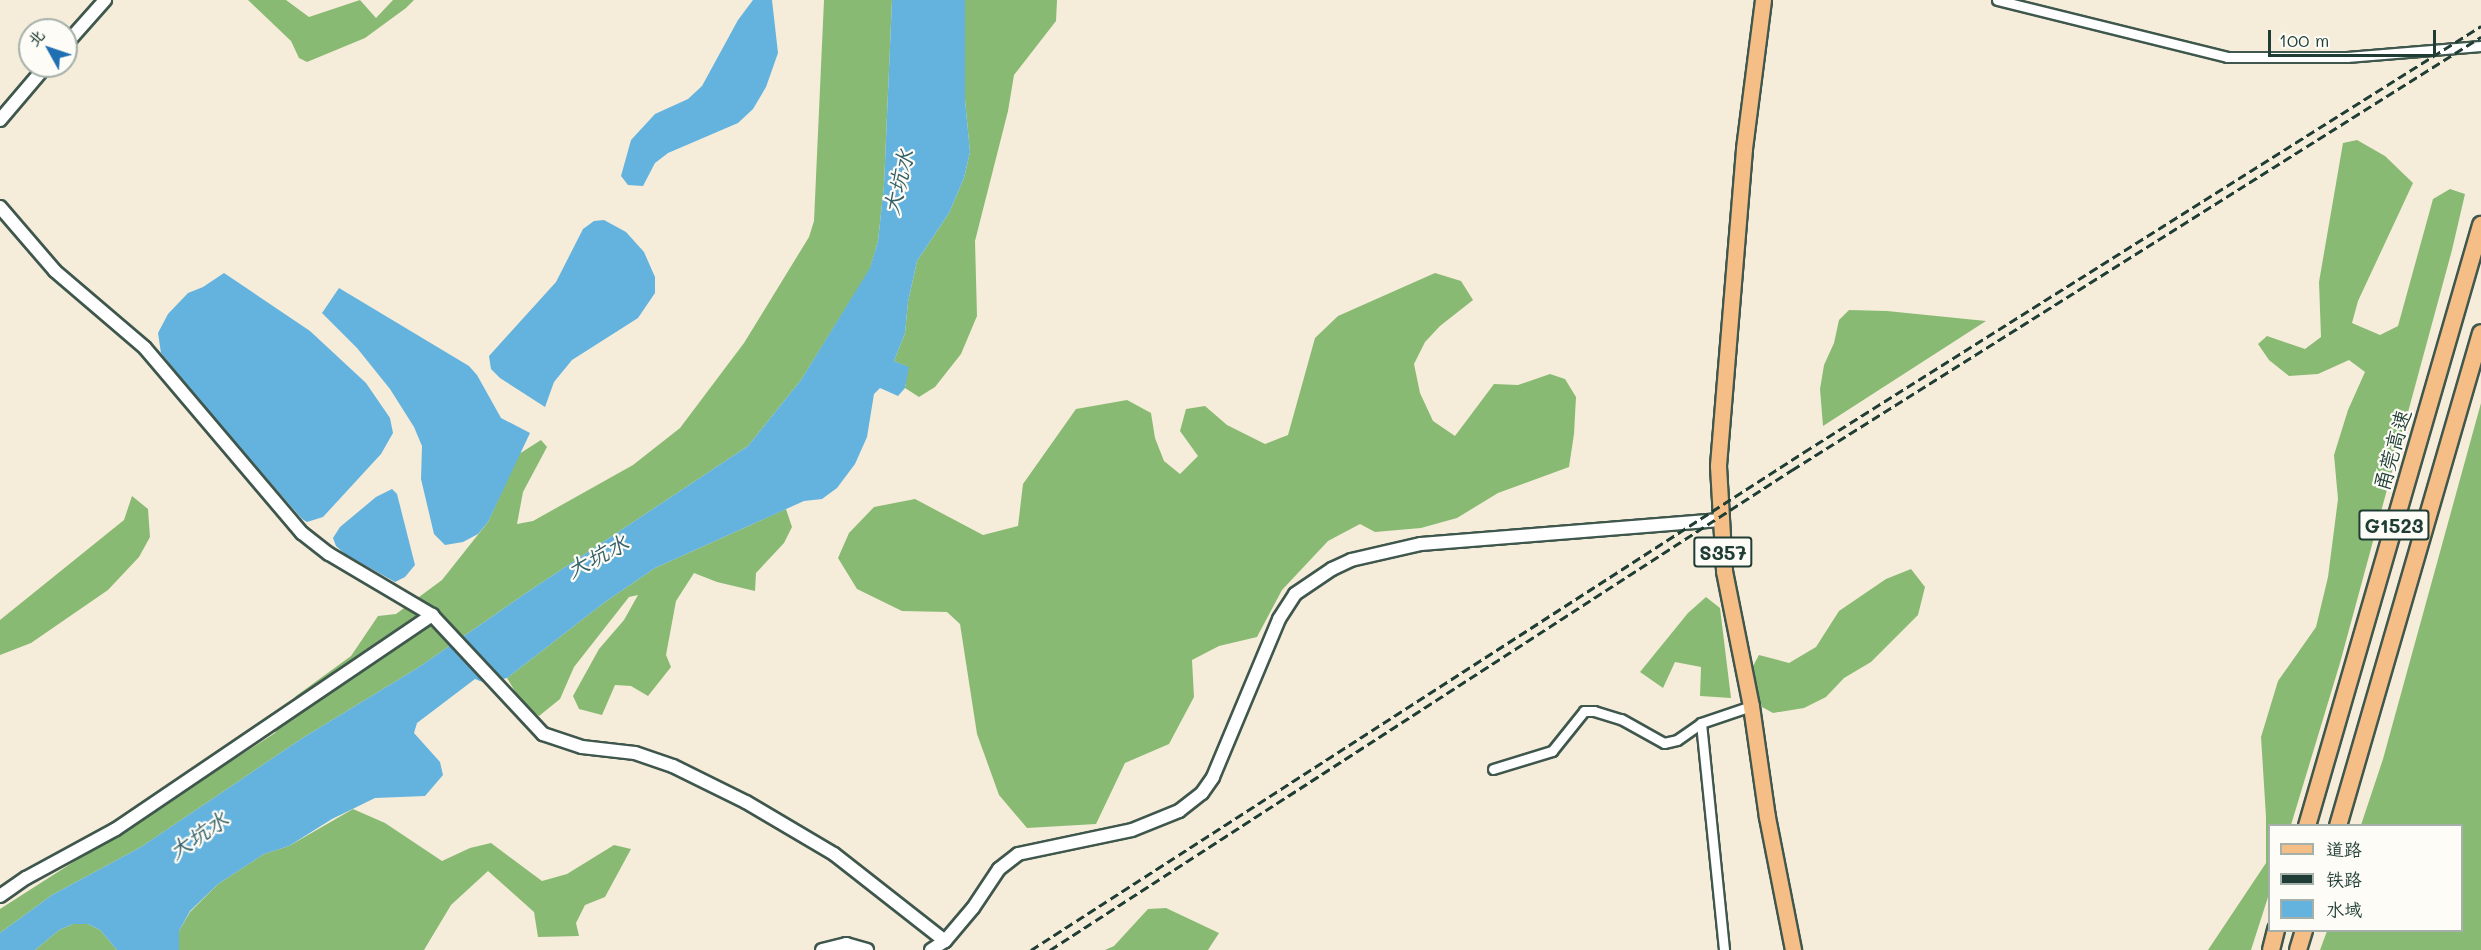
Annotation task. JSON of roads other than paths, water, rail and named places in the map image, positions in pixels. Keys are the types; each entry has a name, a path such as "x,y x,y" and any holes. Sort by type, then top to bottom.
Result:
{"highway":[{"name":"甬莞高速","path":"2307,824 2481,225"},
{"name":"G1523","path":"2338,824 2481,333"},
{"path":"2271,950 2276,932"},
{"path":"2298,950 2303,932"}],"main road":[{"name":"S357","path":"1763,0 1744,149 1720,443 1720,520 1724,571 1751,706 1767,817 1793,950"}],"street":[{"path":"78,30 105,0"},
{"path":"1997,0 2227,57 2347,57 2481,46"},
{"path":"0,120 36,78"},
{"path":"0,207 56,271 145,348 302,533 328,554 432,615 543,734 582,747 635,753 673,766 746,802 834,854 945,941"},
{"path":"931,950 945,941 973,908 999,869 1018,854 1132,830 1179,811 1202,793 1213,777 1279,619 1295,594 1332,569 1352,560 1421,544 1720,520"},
{"path":"0,896 27,878 116,829 432,615"},
{"path":"1493,769 1552,751 1584,711 1594,711 1621,719 1664,743 1677,740 1701,723 1751,706"},
{"path":"1701,723 1724,950"},
{"path":"822,950 846,944 867,950"}],"water":[{"path":"753,0 772,0 778,53 766,87 753,109 738,123 668,153 655,163 643,186 628,185 621,176 631,140 655,114 688,99 702,86 738,20"},
{"name":"大坑水","path":"892,0 965,0 965,100 970,152 964,178 949,213 917,261 908,302 905,333 894,361 909,367 905,388 898,396 880,388 874,394 867,437 855,464 837,488 822,499 804,501 655,568 605,602 507,678 485,683 475,679 417,723 414,733 440,762 443,775 425,796 375,798 332,819 289,846 264,854 218,884 190,911 179,931 179,950 117,950 100,930 88,924 73,924 59,930 35,950 0,950 0,933 52,895 141,847 301,739 419,667 748,446 801,380 870,268 878,241 884,185"},
{"path":"604,220 626,232 644,252 655,277 655,293 638,318 572,360 554,382 545,407 500,378 491,369 489,356 556,282 583,229 594,221"},
{"path":"224,273 310,331 366,383 390,418 393,433 381,454 323,517 307,522 302,519 161,353 158,333 168,314 188,293 203,287"},
{"path":"339,288 469,366 477,375 501,418 530,433 488,522 478,534 463,542 445,545 434,534 421,479 422,446 414,427 390,389 357,348 322,313"},
{"path":"392,489 397,494 415,565 405,577 395,582 345,554 336,546 333,538 340,527 376,497"}],"railway":[{"path":"1031,950 1804,452 2481,26"},
{"path":"1050,950 1792,470 2481,37"}]}
